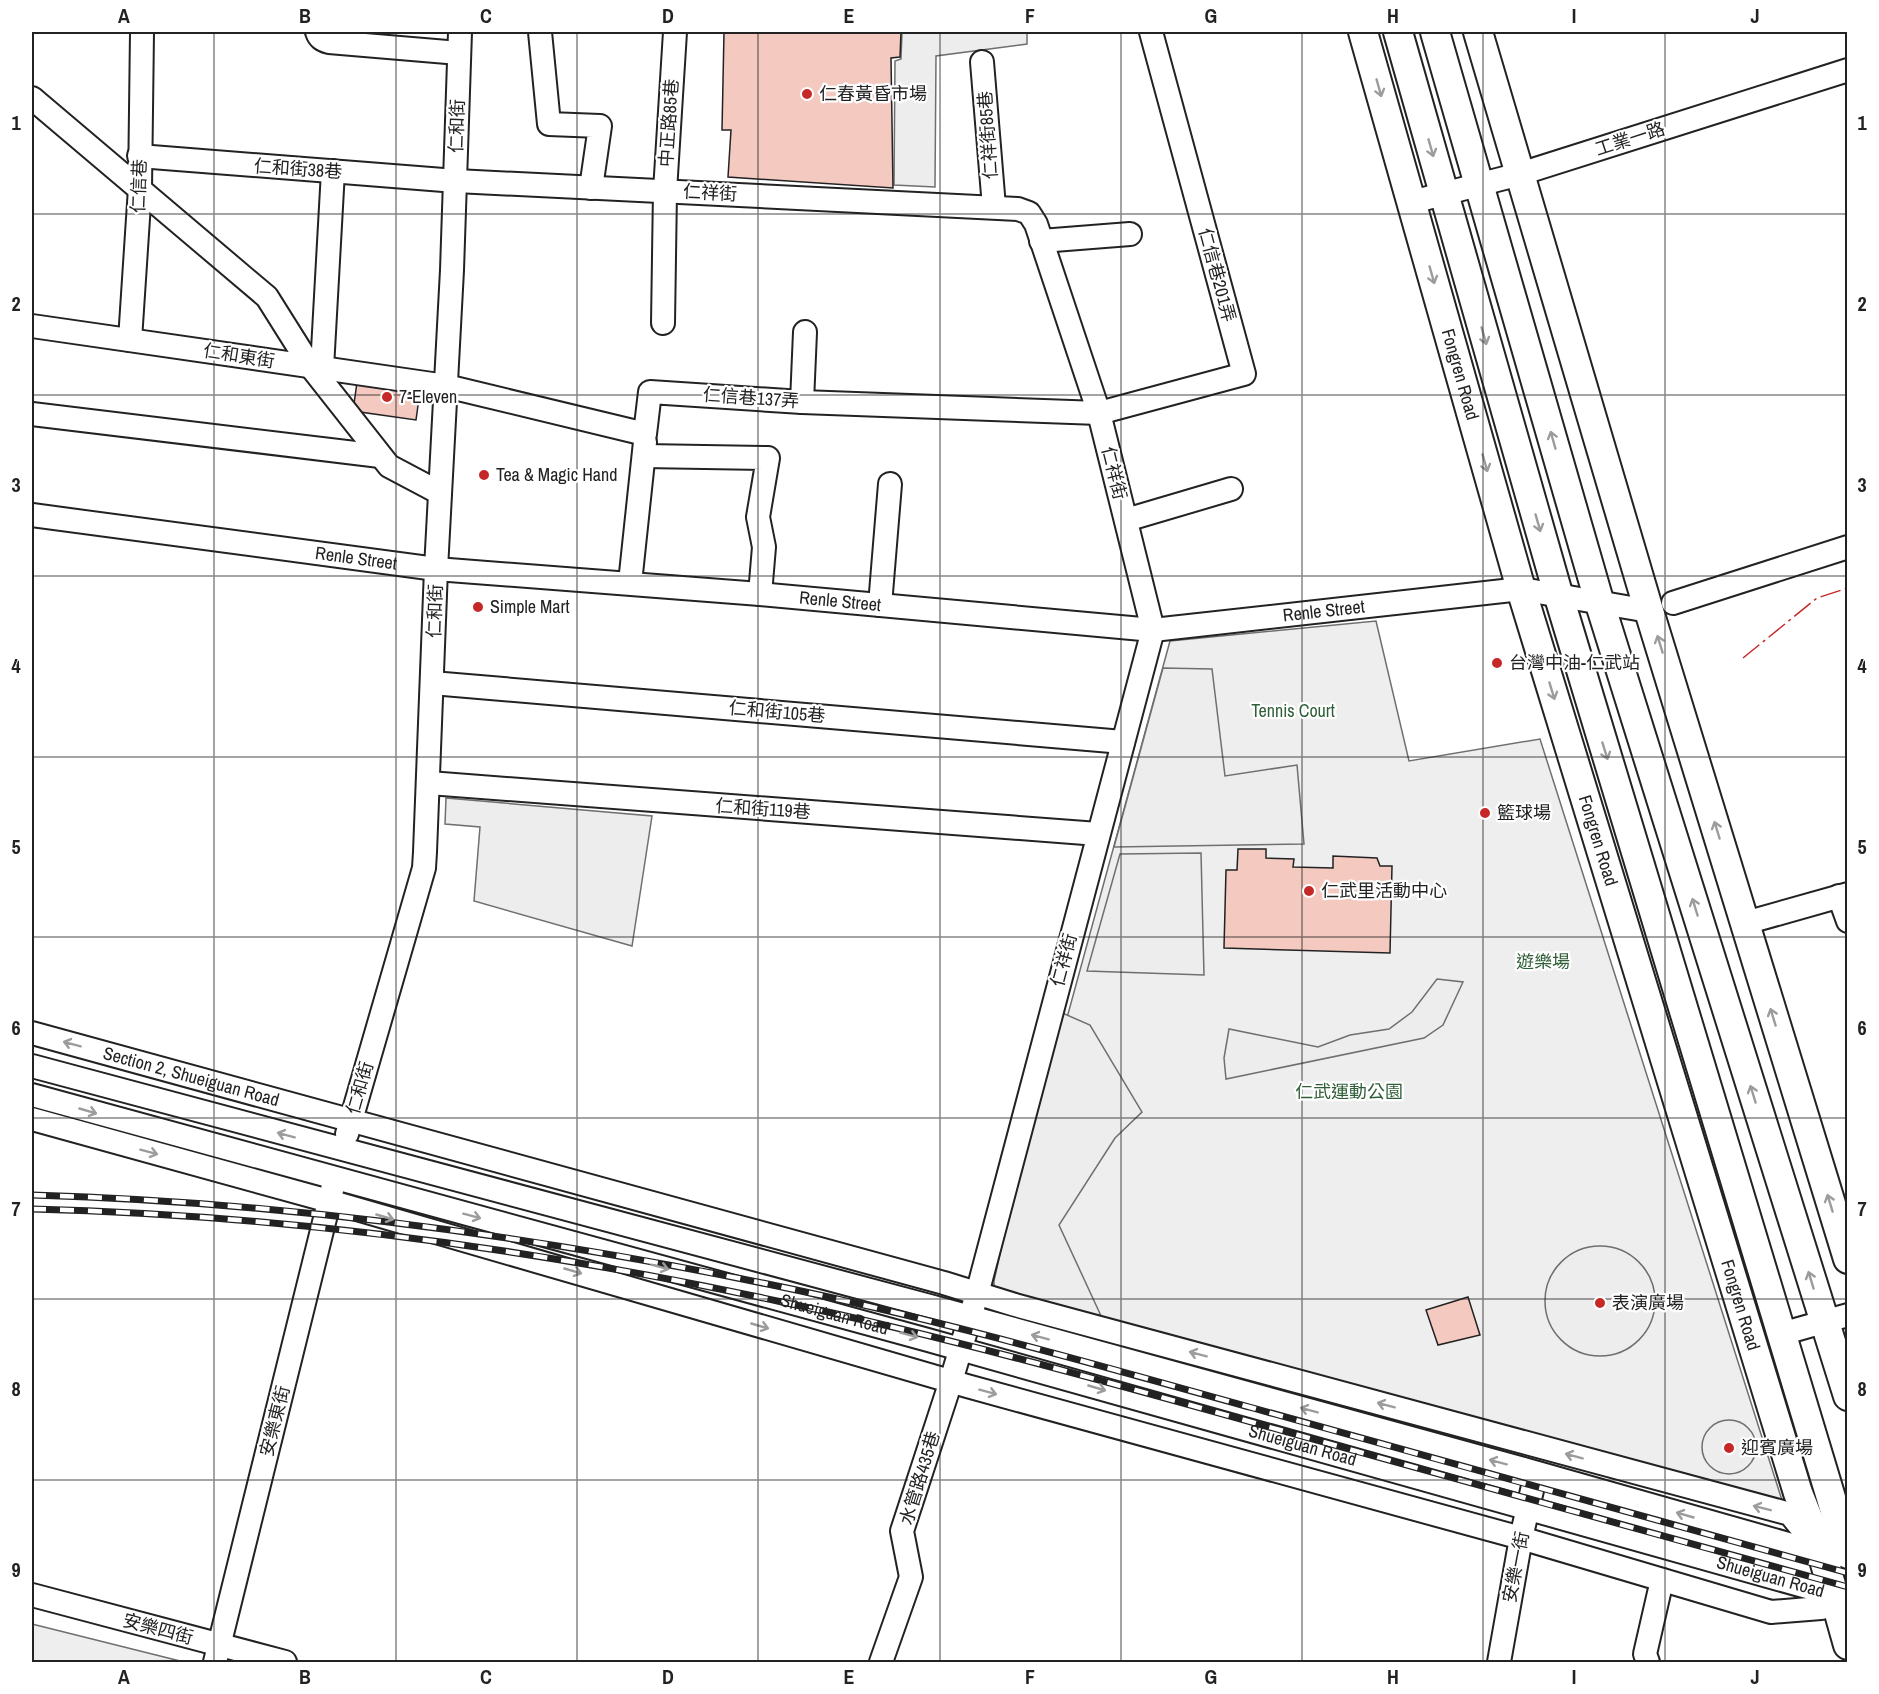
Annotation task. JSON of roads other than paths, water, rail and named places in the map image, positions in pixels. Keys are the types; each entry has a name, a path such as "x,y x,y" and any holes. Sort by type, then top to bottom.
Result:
{"main road":[{"name":"Fongren Road","path":"1363,32 1521,590 1798,1493 1839,1556"},
{"name":"Fongren Road","path":"1398,32 1559,597 1781,1334 1839,1556 1840,1596 1848,1645"},
{"path":"1435,32 1600,604 1836,1318 1848,1396"},
{"path":"1478,32 1520,174 1661,607 1745,923 1848,1259"}],"street":[{"name":"仁信巷","path":"130,339 140,188 142,32"},
{"path":"317,32 319,37 329,42 460,42"},
{"path":"540,32 549,124 600,126 591,188"},
{"name":"中正路85巷","path":"663,323 665,191 675,32"},
{"name":"仁信巷201弄","path":"1099,413 1244,375 1151,32"},
{"name":"仁和街","path":"334,1179 424,868 436,569 456,181 460,42"},
{"name":"仁祥街85巷","path":"982,62 994,207"},
{"name":"工業一路","path":"1412,202 1520,174 1848,70"},
{"path":"32,98 267,297 380,456 389,466 440,493"},
{"name":"仁和街38巷","path":"140,156 456,181"},
{"path":"316,367 333,171"},
{"name":"仁祥街","path":"456,181 1018,208 1029,213 1036,224 1099,413 1153,630 977,1294"},
{"path":"1041,241 1130,234"},
{"name":"仁和東街","path":"32,326 446,386"},
{"path":"802,402 805,332"},
{"path":"446,386 645,445 768,459 758,517 764,547 760,594"},
{"name":"仁信巷137弄","path":"645,445 650,392 802,402 1099,413"},
{"path":"32,414 380,456"},
{"path":"630,583 645,445"},
{"path":"880,605 890,484"},
{"path":"1126,520 1231,489"},
{"name":"Renle Street","path":"32,515 436,569 760,594 1153,630 1521,590 1600,604 1661,607"},
{"path":"1661,607 1848,547"},
{"name":"仁和街105巷","path":"432,683 1123,742"},
{"name":"仁和街119巷","path":"429,783 1098,834"},
{"path":"1745,923 1843,895 1848,921"},
{"name":"Section 2, Shueiguan Road","path":"32,1033 351,1120"},
{"name":"Section 2, Shueiguan Road","path":"32,1066 342,1150"},
{"path":"32,1095 334,1179"},
{"path":"32,1119 329,1201"},
{"name":"Shueiguan Road","path":"351,1120 944,1282 977,1294 1790,1514 1839,1556"},
{"name":"Shueiguan Road","path":"342,1150 970,1317 1839,1556"},
{"name":"Shueiguan Road","path":"334,1179 961,1349 1840,1596"},
{"name":"安樂東街","path":"217,1654 334,1179"},
{"name":"Shueiguan Road","path":"329,1201 951,1382 1521,1538 1771,1612 1821,1608 1840,1596"},
{"name":"水管路435巷","path":"881,1662 911,1577 902,1531 977,1294"},
{"path":"1781,1334 1836,1318"},
{"name":"安樂一街","path":"1499,1662 1521,1538 1536,1473"},
{"path":"1648,1662 1645,1653 1662,1580"},
{"name":"安樂四街","path":"32,1595 217,1654 285,1662"}],"railway":[{"path":"32,1195 220,1205 409,1224 596,1252 782,1287 1019,1344 1848,1573"},
{"path":"32,1209 220,1219 409,1238 596,1266 782,1302 1050,1367 1848,1587"}],"place":[{"name":"仁春黃昏市場","path":"807,94"},
{"name":"7-Eleven","path":"387,397"},
{"name":"Tea & Magic Hand","path":"484,475"},
{"name":"Simple Mart","path":"478,607"},
{"name":"台灣中油-仁武站","path":"1497,663"},
{"name":"籃球場","path":"1485,813"},
{"name":"仁武里活動中心","path":"1309,891"},
{"name":"表演廣場","path":"1600,1303"},
{"name":"迎賓廣場","path":"1729,1448"}],"park label":[{"name":"Tennis Court","path":"1293,711"},
{"name":"遊樂場","path":"1543,962"},
{"name":"仁武運動公園","path":"1349,1092"}]}
